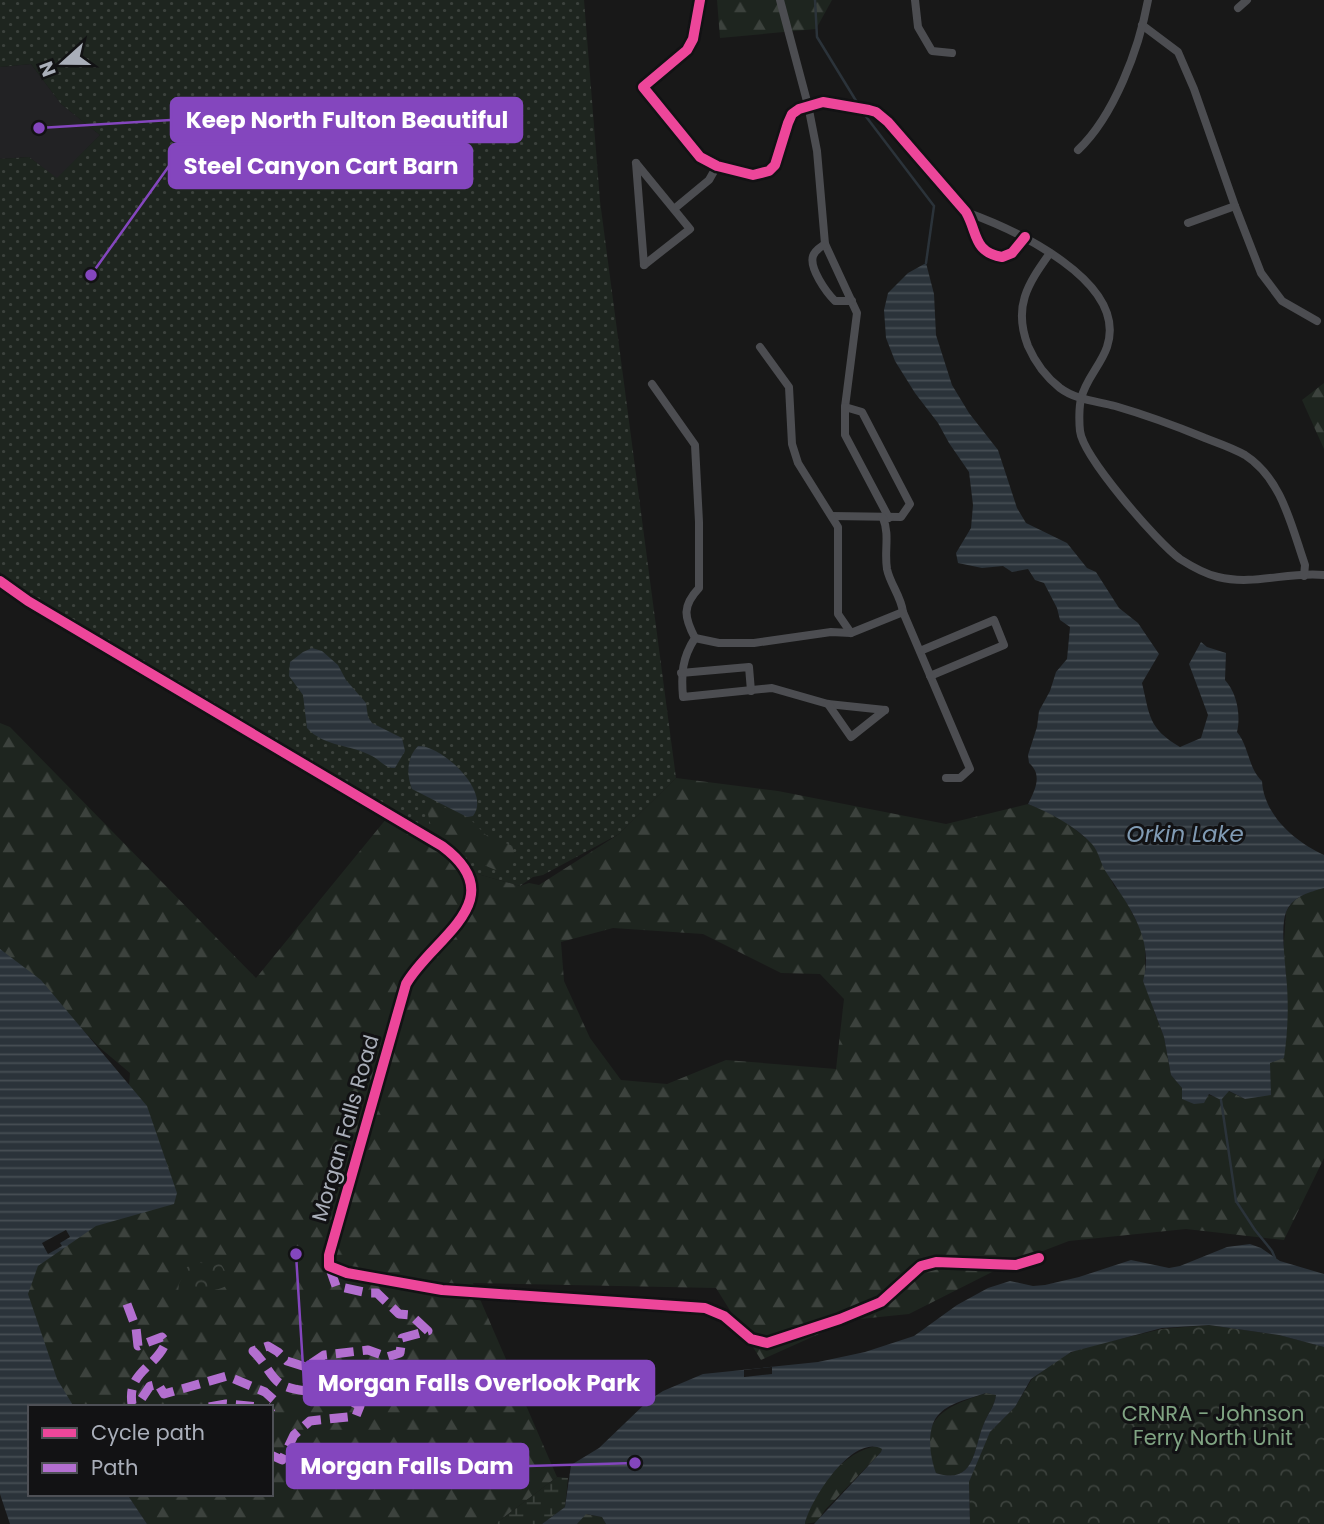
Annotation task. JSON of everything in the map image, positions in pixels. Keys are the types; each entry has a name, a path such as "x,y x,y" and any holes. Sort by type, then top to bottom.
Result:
{"street":[{"path":"700,0 693,39 687,50 643,87 700,157 718,166 753,175 769,171 775,165 792,114 808,105 823,102 869,110 888,122 966,212 976,240 985,251 1002,257 1012,253 1025,237"},
{"path":"780,0 808,105 817,151 825,244 857,313 845,407 845,435 886,518 887,570 902,600 903,612 970,769 960,778 946,778"},
{"path":"915,0 918,27 932,51 952,54"},
{"path":"1078,150 1105,118 1119,91 1148,0"},
{"path":"1238,8 1247,0"},
{"path":"1142,24 1178,52 1261,273 1282,301 1317,321"},
{"path":"636,163 674,209 690,229 644,265 636,163"},
{"path":"674,209 709,180 718,166"},
{"path":"1188,223 1235,206"},
{"path":"966,212 1025,237 1050,253 1093,289 1102,300 1110,331 1107,347 1081,398 1080,432 1093,461 1117,492 1179,558 1217,577 1230,579 1256,580 1324,575"},
{"path":"825,244 812,257 813,265 835,301 852,301"},
{"path":"1050,253 1024,296 1020,320 1033,358 1062,389 1081,398 1172,425 1248,457 1276,486 1305,565 1304,576"},
{"path":"760,348 789,387 792,444 798,463 823,507 838,527 838,614 851,633"},
{"path":"652,384 695,445 699,588 688,599 686,612 695,638"},
{"path":"832,516 901,517 910,504 862,412 845,407"},
{"name":"Morgan Falls Road","path":"0,581 28,601 442,846 460,861 468,872 470,897 459,922 412,973 406,984 329,1255 329,1266 358,1276 442,1290 705,1308 724,1316 751,1339 767,1343 881,1302 921,1266 936,1262 1016,1265 1038,1258"},
{"path":"695,638 719,643 754,643 831,632 851,633 903,612"},
{"path":"920,651 993,620 1004,645 930,676"},
{"path":"695,638 686,652 681,673 682,697 772,688 828,705 885,710 851,737 828,705"},
{"path":"681,673 749,667 751,691"}],"shaded area":[{"path":"31,64 61,104 100,135 57,179 29,157 0,159 0,67"}],"green space":[{"path":"0,0 584,0 600,201 676,778 619,834 520,886 467,871 439,843 6,579 0,572 0,159 29,157 57,178 100,135 61,104 31,64 0,67"},
{"path":"717,0 832,0 816,29 720,38"},
{"path":"1324,383 1324,449 1302,400"},
{"path":"0,723 10,727 256,978 391,813 439,843 467,871 520,886 529,883 539,885 619,834 676,778 778,791 946,824 1028,804 1060,817 1094,845 1114,886 1122,894 1145,941 1145,972 1154,1011 1164,1037 1171,1075 1182,1088 1216,1097 1228,1091 1245,1099 1255,1096 1270,1063 1286,974 1283,956 1286,912 1293,901 1308,892 1324,888 1324,1158 1284,1240 1186,1229 1069,1241 1006,1265 909,1314 850,1320 761,1360 716,1288 473,1283 557,1477 495,1524 147,1524 128,1496 273,1496 273,1405 52,1405 4,1304 127,1107 130,1073 99,1047 0,950","holes":["613,928 703,934 781,973 820,974 844,999 836,1069 726,1060 667,1084 621,1080 590,1038 564,981 561,942"]},
{"path":"431,801 471,820 487,836 513,846 515,861 498,871 460,855 433,835 426,806"},
{"path":"200,1263 221,1264 227,1274 226,1286 202,1292 178,1293 187,1267"},
{"name":"CRNRA - Johnson Ferry North Unit","path":"1209,1325 1279,1335 1324,1347 1324,1524 970,1524 969,1482 979,1453 990,1432 1015,1407 1032,1379 1060,1357 1082,1348 1162,1329"},
{"path":"986,1393 996,1395 995,1399 966,1469 949,1476 936,1473 929,1440 931,1428 937,1418 957,1404"},
{"path":"878,1446 882,1449 881,1452 825,1510 817,1522 805,1524 814,1499 831,1475 854,1455"},
{"path":"557,1477 568,1478 565,1507 542,1524 495,1524"},
{"path":"585,1514 602,1517 606,1524 577,1524"}],"water":[{"name":"Orkin Lake","path":"926,263 934,294 936,335 952,385 969,413 998,450 1017,508 1026,523 1067,543 1087,568 1096,572 1119,608 1138,623 1159,654 1142,683 1149,713 1156,727 1180,747 1201,738 1208,715 1189,664 1201,642 1207,647 1226,653 1225,680 1237,704 1237,732 1257,776 1262,781 1268,805 1292,834 1324,855 1324,888 1298,898 1290,905 1285,916 1283,932 1288,1016 1284,1058 1270,1063 1271,1095 1245,1099 1229,1091 1221,1100 1209,1094 1204,1103 1194,1104 1182,1099 1182,1088 1171,1075 1164,1037 1143,981 1145,950 1131,910 1104,869 1092,844 1062,821 1028,804 1037,778 1028,755 1039,711 1056,672 1067,659 1070,627 1060,620 1044,583 1035,580 1028,569 1012,572 1003,566 982,568 958,563 956,553 971,528 973,505 969,472 895,361 886,338 884,310 888,293 908,273"},
{"path":"312,648 322,651 338,665 346,680 366,703 368,717 372,723 402,738 405,751 395,768 386,766 364,752 321,739 307,728 303,695 289,676 290,662"},
{"path":"418,746 439,753 462,772 476,795 477,806 473,816 467,817 412,789 409,766"},
{"path":"0,949 41,980 147,1106 177,1193 174,1204 96,1226 38,1266 28,1294 57,1379 73,1405 28,1405 28,1496 128,1496 147,1524 10,1524 0,1494"},
{"path":"1250,1244 1280,1261 1324,1274 1324,1347 1279,1335 1209,1325 1162,1328 1071,1352 1031,1379 1015,1407 990,1432 969,1482 970,1524 814,1524 882,1449 871,1447 846,1459 834,1472 815,1500 805,1524 606,1524 602,1517 586,1514 577,1524 542,1524 565,1507 571,1465 599,1448 649,1400 703,1374 818,1362 865,1352 914,1336 957,1305 988,1288 1010,1281 1033,1286 1045,1285 1131,1260 1169,1268 1227,1247","holes":["986,1393 996,1395 966,1469 949,1476 936,1473 930,1442 935,1419 956,1403"]}],"pier":[{"path":"66,1230 70,1237 60,1243 62,1246 48,1254 42,1243"},
{"path":"772,1367 772,1374 744,1377 744,1370"}],"waterway":[{"path":"815,0 817,37 858,104"},
{"path":"861,110 934,206 926,263"},
{"path":"1221,1100 1236,1201 1275,1258"}],"marked path":[{"path":"273,1456 282,1460 294,1435 310,1421 356,1416 360,1406 341,1396 361,1390 377,1394 380,1391 365,1377 343,1371 327,1374 308,1391 286,1387 274,1378 253,1351 268,1346 287,1361 306,1367 324,1355 368,1350 387,1357 400,1353 402,1338 428,1331 411,1315 399,1314 377,1293 336,1286 329,1266"},
{"path":"127,1304 136,1328 138,1346 162,1337 166,1342 134,1384 132,1404 138,1404 150,1386 158,1384 164,1394 227,1376 265,1392 274,1400 273,1406"},
{"path":"220,1405 238,1405"}],"cycle path":[{"path":"700,0 693,39 687,50 643,87 700,157 717,166 753,175 769,171 775,165 792,114 799,109 823,102 869,110 888,122 966,212 981,246 986,251 1002,257 1012,253 1025,237"},
{"path":"0,581 28,601 442,846 462,866 471,884 470,901 461,918 406,984 329,1255 329,1266 347,1273 442,1290 705,1308 724,1316 751,1339 767,1343 840,1319 881,1302 921,1266 936,1262 1016,1265 1039,1258"}],"place":[{"name":"Keep North Fulton Beautiful","path":"39,128"},
{"name":"Steel Canyon Cart Barn","path":"91,275"},
{"name":"Morgan Falls Overlook Park","path":"296,1254"},
{"name":"Morgan Falls Dam","path":"635,1463"}]}
